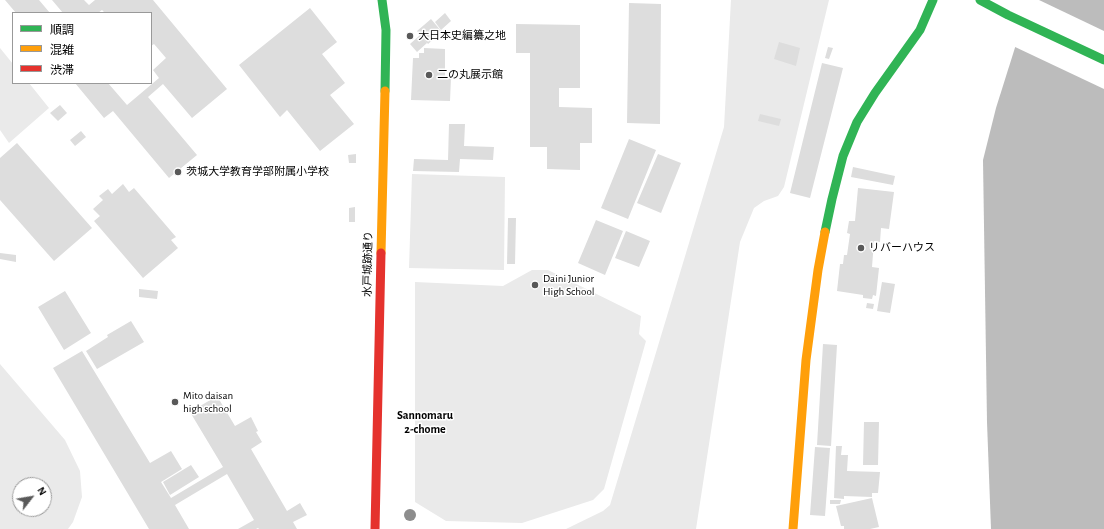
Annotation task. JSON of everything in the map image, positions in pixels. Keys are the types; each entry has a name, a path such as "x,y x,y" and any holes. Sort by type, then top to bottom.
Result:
{"street":[{"name":"水戸城跡通り","path":"374,529 386,30 382,0"},
{"path":"793,529 806,360 811,322 818,270 832,199 843,156 857,122 875,93 920,30 933,0"},
{"path":"980,0 1008,15 1104,60"}],"shaded area":[{"path":"731,0 829,0 784,187 778,196 764,201 754,208 740,242 696,529 566,529 603,511 610,505 724,127"},
{"path":"1030,0 1104,0 1104,529 991,529 987,422 983,160 996,108"},
{"path":"0,48 12,63 12,84 30,84 49,108 9,143 0,130"},
{"path":"412,174 505,177 504,270 409,268"},
{"path":"532,270 548,270 641,316 639,334 646,341 604,489 593,500 522,523 446,521 415,502 415,282 503,286"},
{"path":"0,364 65,440 80,471 82,497 73,522 68,529 0,529"}],"pier":[{"path":"1028,0 1039,0 1104,31 1104,89 1013,46"}],"building":[{"path":"5,0 39,0 49,12 15,12"},
{"path":"52,0 84,0 89,5 95,0 153,0 227,89 192,118 163,84 148,97 197,155 169,178 113,111 104,118 76,84 109,84 127,105 159,78 153,70 166,58 154,44 152,45 152,12 104,12 102,10 99,12 62,12"},
{"path":"629,3 661,4 660,124 627,123"},
{"path":"310,8 337,42 322,54 345,83 330,95 354,124 320,151 287,110 280,117 239,65"},
{"path":"445,13 451,21 441,30 435,22"},
{"path":"431,19 442,32 428,44 417,31"},
{"path":"516,24 580,25 580,88 559,88 559,107 592,108 592,143 580,143 580,170 547,169 547,147 530,147 530,53 516,53"},
{"path":"420,35 427,43 417,52 410,44"},
{"path":"779,42 800,48 796,66 774,59"},
{"path":"828,47 833,48 829,59 825,58"},
{"path":"424,48 445,49 445,78 451,77 450,101 411,100 413,58 419,58 419,53 424,53"},
{"path":"822,63 843,68 810,198 790,193"},
{"path":"60,105 67,113 58,121 50,113"},
{"path":"760,114 781,119 779,126 758,121"},
{"path":"449,124 465,124 464,146 494,147 493,160 460,159 459,172 413,171 414,159 448,160"},
{"path":"81,131 86,137 75,146 70,140"},
{"path":"629,139 656,150 628,219 601,208"},
{"path":"17,143 92,228 54,261 0,200 0,158"},
{"path":"356,154 356,163 349,163 348,155"},
{"path":"658,154 681,163 661,213 637,203"},
{"path":"853,167 895,176 893,185 851,177"},
{"path":"123,184 129,192 134,188 176,237 171,240 178,248 143,278 94,221 100,216 93,209 103,200 99,196 108,189 112,194"},
{"name":"リバーハウス","path":"858,188 894,192 889,229 881,228 880,242 874,241 872,267 879,268 876,296 873,295 872,299 863,298 863,295 837,291 840,264 843,264 844,255 847,255 850,234 847,233 849,221 855,221"},
{"path":"355,207 355,222 349,222 349,208"},
{"path":"508,218 516,218 515,264 507,264"},
{"path":"596,220 623,231 605,275 578,263"},
{"path":"626,231 650,241 639,267 615,258"},
{"path":"0,253 16,255 16,262 0,259"},
{"path":"882,282 895,284 890,313 877,311"},
{"path":"139,289 158,291 157,299 139,297"},
{"path":"65,291 91,333 64,350 38,307"},
{"path":"867,303 874,304 873,309 866,308"},
{"path":"131,321 144,342 97,369 86,351 108,337 107,335"},
{"path":"823,344 837,345 831,446 817,445"},
{"path":"82,351 150,463 171,451 182,469 161,482 171,498 223,467 190,412 217,396 235,426 251,417 258,431 256,432 262,442 251,449 287,511 300,503 307,515 293,522 297,529 238,529 254,520 227,474 175,505 189,529 149,529 53,368"},
{"path":"864,422 879,422 878,465 863,465"},
{"path":"836,446 842,446 841,455 848,455 847,471 880,472 878,493 872,493 872,497 844,496 844,499 834,498"},
{"path":"815,447 830,448 825,516 810,515"},
{"path":"191,465 199,477 170,495 163,482"},
{"path":"872,498 879,527 870,529 844,529 844,526 841,526 836,506"},
{"path":"830,500 841,500 840,504 830,504"}],"traffic: fast":[{"path":"382,0 386,30 385,91"},
{"path":"825,232 843,156 857,122 875,93 920,30 933,0"},
{"path":"980,0 1008,15 1104,60"}],"traffic: slow":[{"path":"381,253 385,91"},
{"path":"793,529 806,360 818,270 825,232"}],"traffic: jam":[{"path":"375,529 381,253"}],"place":[{"name":"大日本史編纂之地","path":"410,36"},
{"name":"二の丸展示館","path":"429,75"},
{"name":"茨城大学教育学部附属小学校","path":"178,172"},
{"name":"リバーハウス","path":"861,248"},
{"name":"Daini Junior High School","path":"535,285"},
{"name":"Mito daisan high school","path":"175,402"}],"district":[{"name":"Sannomaru 2-chome","path":"425,422"}]}
